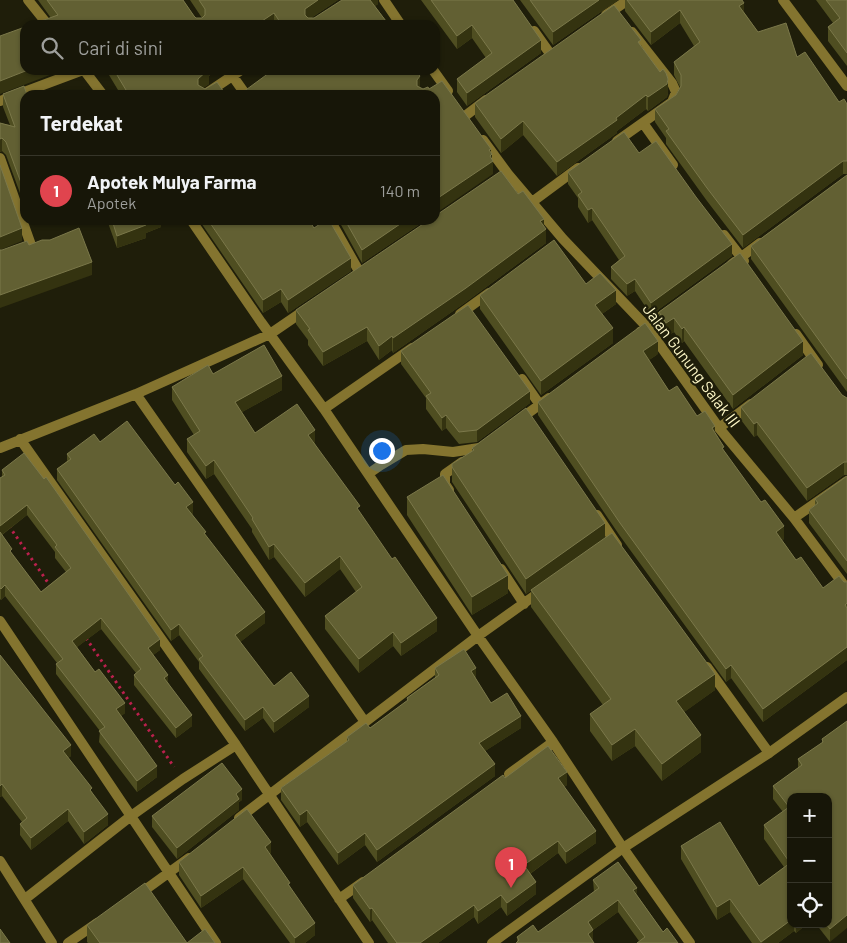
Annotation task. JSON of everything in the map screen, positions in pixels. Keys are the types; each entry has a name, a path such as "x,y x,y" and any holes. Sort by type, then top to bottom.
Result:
{"street":[{"path":"28,0 44,20"},
{"path":"384,0 398,20"},
{"path":"620,17 628,0"},
{"path":"783,0 847,86"},
{"path":"599,21 620,17"},
{"path":"606,149 672,102 676,92 672,83 620,17"},
{"path":"529,23 551,55"},
{"path":"30,90 70,75"},
{"path":"88,75 99,90"},
{"path":"211,90 230,75"},
{"path":"236,75 243,90"},
{"name":"Jalan Gunung Salak III","path":"434,75 437,84 465,116 504,176 532,202 559,242 647,327 720,428 794,518 847,589"},
{"path":"0,101 20,94"},
{"path":"465,116 495,94"},
{"path":"643,123 680,175"},
{"path":"0,158 20,215"},
{"path":"532,202 590,160"},
{"path":"24,225 31,246"},
{"path":"194,225 324,408 478,636 553,742 623,848 690,943"},
{"path":"333,225 360,272"},
{"path":"718,227 752,272"},
{"path":"726,268 772,235"},
{"path":"453,319 472,311 500,285"},
{"path":"0,448 136,394 270,334 318,300"},
{"path":"635,336 680,302"},
{"path":"790,326 808,360 824,373"},
{"path":"324,408 421,341"},
{"path":"518,374 540,404"},
{"path":"136,394 365,722"},
{"path":"514,423 530,417 540,404 555,394"},
{"path":"720,428 756,400"},
{"path":"20,439 236,745 369,943"},
{"path":"368,474 381,464 406,450 424,449 453,452 482,446 445,474 445,484 455,500"},
{"path":"794,518 847,481"},
{"path":"592,508 610,543 626,556"},
{"path":"498,564 524,604"},
{"path":"228,828 478,636 548,586"},
{"path":"0,621 216,943"},
{"path":"702,661 769,753"},
{"path":"492,943 623,848 769,753 847,697"},
{"path":"497,783 553,742"},
{"path":"25,899 131,816 183,779 236,745"},
{"path":"130,900 170,873 199,850"},
{"path":"0,861 52,943"},
{"path":"339,899 371,876"},
{"path":"68,943 107,916"}],"path":[{"path":"6,521 55,594"},
{"path":"83,634 183,779"}],"building":[{"path":"47,0 183,0 196,18 202,18 205,15 205,9 199,0 318,0 305,9 305,15 308,18 314,18 342,0 370,0 385,20 279,20 274,13 264,20 44,20 58,15"},
{"path":"431,0 513,0 541,40 467,93 457,79 492,53 472,25 457,36"},
{"path":"530,0 599,0 553,32"},
{"path":"627,0 742,0 744,3 739,6 758,32 786,23 797,57 805,52 839,102 844,99 847,104 847,161 843,161 743,235 666,131 669,129 655,109 676,95 681,86 681,75 674,62 700,42 680,10 651,32"},
{"path":"826,0 847,0 847,53 828,27 840,18"},
{"path":"614,5 641,40 638,42 660,72 663,69 666,73 667,84 648,97 646,95 616,118 617,120 557,162 523,121 501,139 475,103"},
{"path":"20,29 20,73 0,81 0,36"},
{"path":"117,75 202,75 198,79 198,85 205,89 217,82 223,90 126,90"},
{"path":"266,75 419,75 417,86 423,89 428,87 429,89 442,81 491,149 489,150 492,154 490,156 493,161 440,197 440,90 246,90"},
{"path":"24,86 25,90 20,90 20,180 6,142 2,138 0,139 0,123 15,127 3,94"},
{"path":"624,132 639,153 656,141 732,244 651,303 635,279 627,284 611,267 625,256 592,208 588,210 578,195 582,192 568,172"},
{"path":"0,165 22,228 0,237"},
{"path":"501,171 518,194 523,191 544,219 540,221 546,229 466,288 379,346 367,327 323,352 308,330 310,329 296,310 422,225 440,225 440,213"},
{"path":"847,175 847,379 751,246"},
{"path":"114,225 146,225 117,236"},
{"path":"211,225 312,225 314,228 318,225 332,225 351,258 288,300 281,289 263,300"},
{"path":"348,225 399,225 362,250"},
{"path":"79,228 92,262 0,295 0,250 27,241 29,245 42,240 50,240"},
{"path":"554,240 586,284 600,273 616,290 595,305 613,328 541,381 480,295"},
{"path":"740,253 803,341 733,395 684,327 682,329 674,318 666,323 659,312"},
{"path":"468,305 530,391 477,430 459,432 446,415 442,418 426,396 431,393 401,351"},
{"path":"645,323 658,341 643,351 669,391 677,386 697,416 705,411 715,426 712,428 724,447 722,448 761,502 765,500 784,526 776,532 796,560 801,557 823,588 839,576 844,582 847,582 847,603 845,605 847,608 847,647 763,709 731,665 726,669 620,523 538,402"},
{"path":"264,345 282,376 235,402 255,433 297,404 315,430 308,435 360,506 357,508 392,559 395,557 437,618 401,643 393,632 359,659 325,616 362,587 340,556 305,583 274,544 269,547 253,518 214,460 206,466 187,439 200,431 172,387 208,365 213,374"},
{"path":"811,353 842,395 847,398 847,462 844,462 807,488 757,422 754,424 741,407"},
{"path":"526,408 605,523 526,579 452,467 452,464 474,450 472,448"},
{"path":"127,421 175,485 178,482 193,502 186,507 265,612 235,635 274,686 291,672 309,696 274,722 263,707 245,720 199,659 203,656 179,624 171,630 57,469 71,459 67,454 94,434 100,442"},
{"path":"24,453 44,479 46,477 160,639 148,648 168,675 164,678 192,715 176,728 134,675 141,669 101,618 72,641 95,672 99,669 125,703 116,709 157,766 137,781 99,731 105,727 56,664 63,659 5,585 0,588 0,532 12,549 10,551 41,592 71,568 55,547 57,545 27,505 0,526 0,478 5,475 2,470"},
{"path":"443,475 508,575 472,597 407,497"},
{"path":"847,476 847,561 809,510 818,503 815,499"},
{"path":"612,533 715,674 676,701 701,735 662,764 635,729 612,745 590,714 611,699 531,590"},
{"path":"464,649 476,668 471,671 491,703 507,693 521,716 479,743 495,764 377,850 365,833 338,853 307,810 300,815 281,788 349,740 347,737 366,723 370,728 408,700 407,698 439,675 435,668"},
{"path":"0,655 71,745 63,751 92,788 90,790 108,814 84,832 68,809 31,838 20,824 27,818 2,784 0,786"},
{"path":"847,721 847,915 832,927 832,793 787,793 787,804 773,786 802,765 798,759 823,742 822,739"},
{"path":"548,746 567,772 558,778 596,831 566,852 558,841 524,865 536,882 507,903 501,895 478,911 474,905 420,943 397,943 353,885 503,775 505,778"},
{"path":"222,763 242,789 236,794 239,799 177,848 152,816"},
{"path":"787,808 787,859 764,825"},
{"path":"247,809 271,842 265,847 315,923 295,938 243,867 201,896 179,862"},
{"path":"720,822 759,886 787,865 787,923 761,942 730,899 717,907 681,846"},
{"path":"618,862 637,888 633,890 663,932 667,928 678,943 637,943 645,937 618,900 588,922 593,930 588,934 594,943 516,943 519,940 517,937 533,925 538,932 599,888 593,880"},
{"path":"145,883 187,943 100,943 87,925"},
{"path":"0,929 10,943 0,943"},
{"path":"205,929 215,943 187,943"}],"place":[{"name":"Apotek Mulya Farma","path":"511,888"}]}
